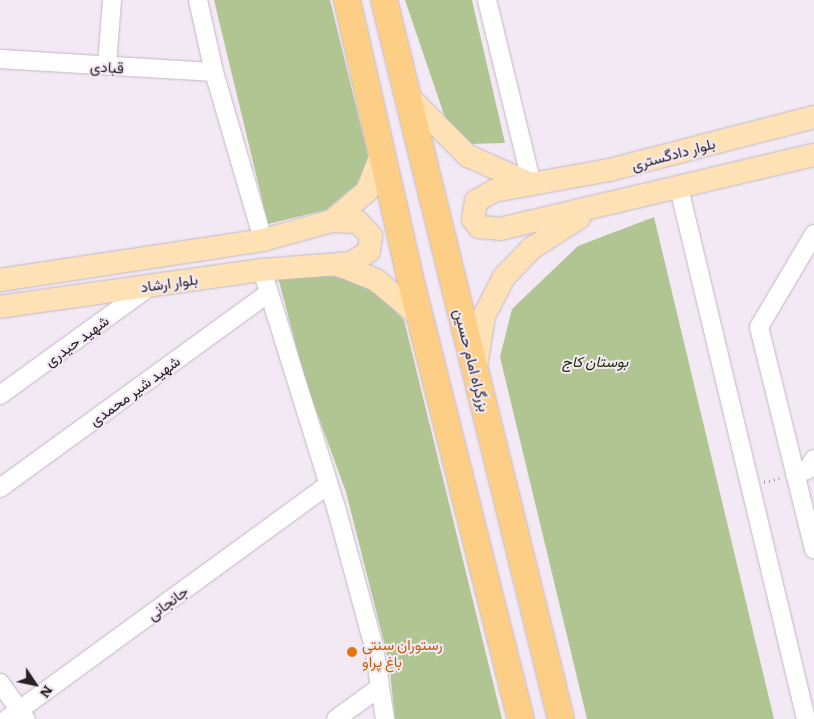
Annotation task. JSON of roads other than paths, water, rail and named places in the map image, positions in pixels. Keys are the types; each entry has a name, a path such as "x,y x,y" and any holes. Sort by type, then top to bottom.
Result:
{"highway":[{"path":"347,0 380,155 520,717"},
{"name":"بزرگراه امام حسین","path":"384,0 561,719"}],"main road":[{"path":"408,96 468,156 532,184"},
{"name":"بلوار دادگستری","path":"590,211 489,230 473,219 476,201 484,194 609,170 814,117"},
{"path":"475,370 484,316 504,277 532,248 590,211 814,154"},
{"path":"332,221 367,191 380,155"},
{"path":"332,221 358,222 371,236 365,257 339,265"},
{"name":"بلوار ارشاد","path":"7,279 263,240 332,221"},
{"path":"339,265 376,280 419,316"},
{"name":"بلوار ارشاد","path":"9,305 262,270 339,265"},
{"path":"7,279 9,305"}],"street":[{"path":"107,66 112,0"},
{"path":"198,0 214,72 263,240"},
{"path":"487,0 532,184"},
{"name":"قبادی","path":"0,59 214,72"},
{"path":"679,188 806,719"},
{"path":"814,234 759,327 814,549"},
{"path":"262,270 328,485 374,647 385,719"},
{"name":"شهید حیدری","path":"0,395 153,285"},
{"name":"شهید شیر محمدی","path":"0,488 268,293"},
{"path":"795,474 807,470 814,459"},
{"name":"جانجانی","path":"17,716 328,485"},
{"path":"0,683 17,716"},
{"path":"336,719 380,687"}],"place":[{"name":"رستوران سنتی باغ پراو","path":"352,652"}],"park label":[{"name":"بوستان کاج","path":"595,361"}]}
